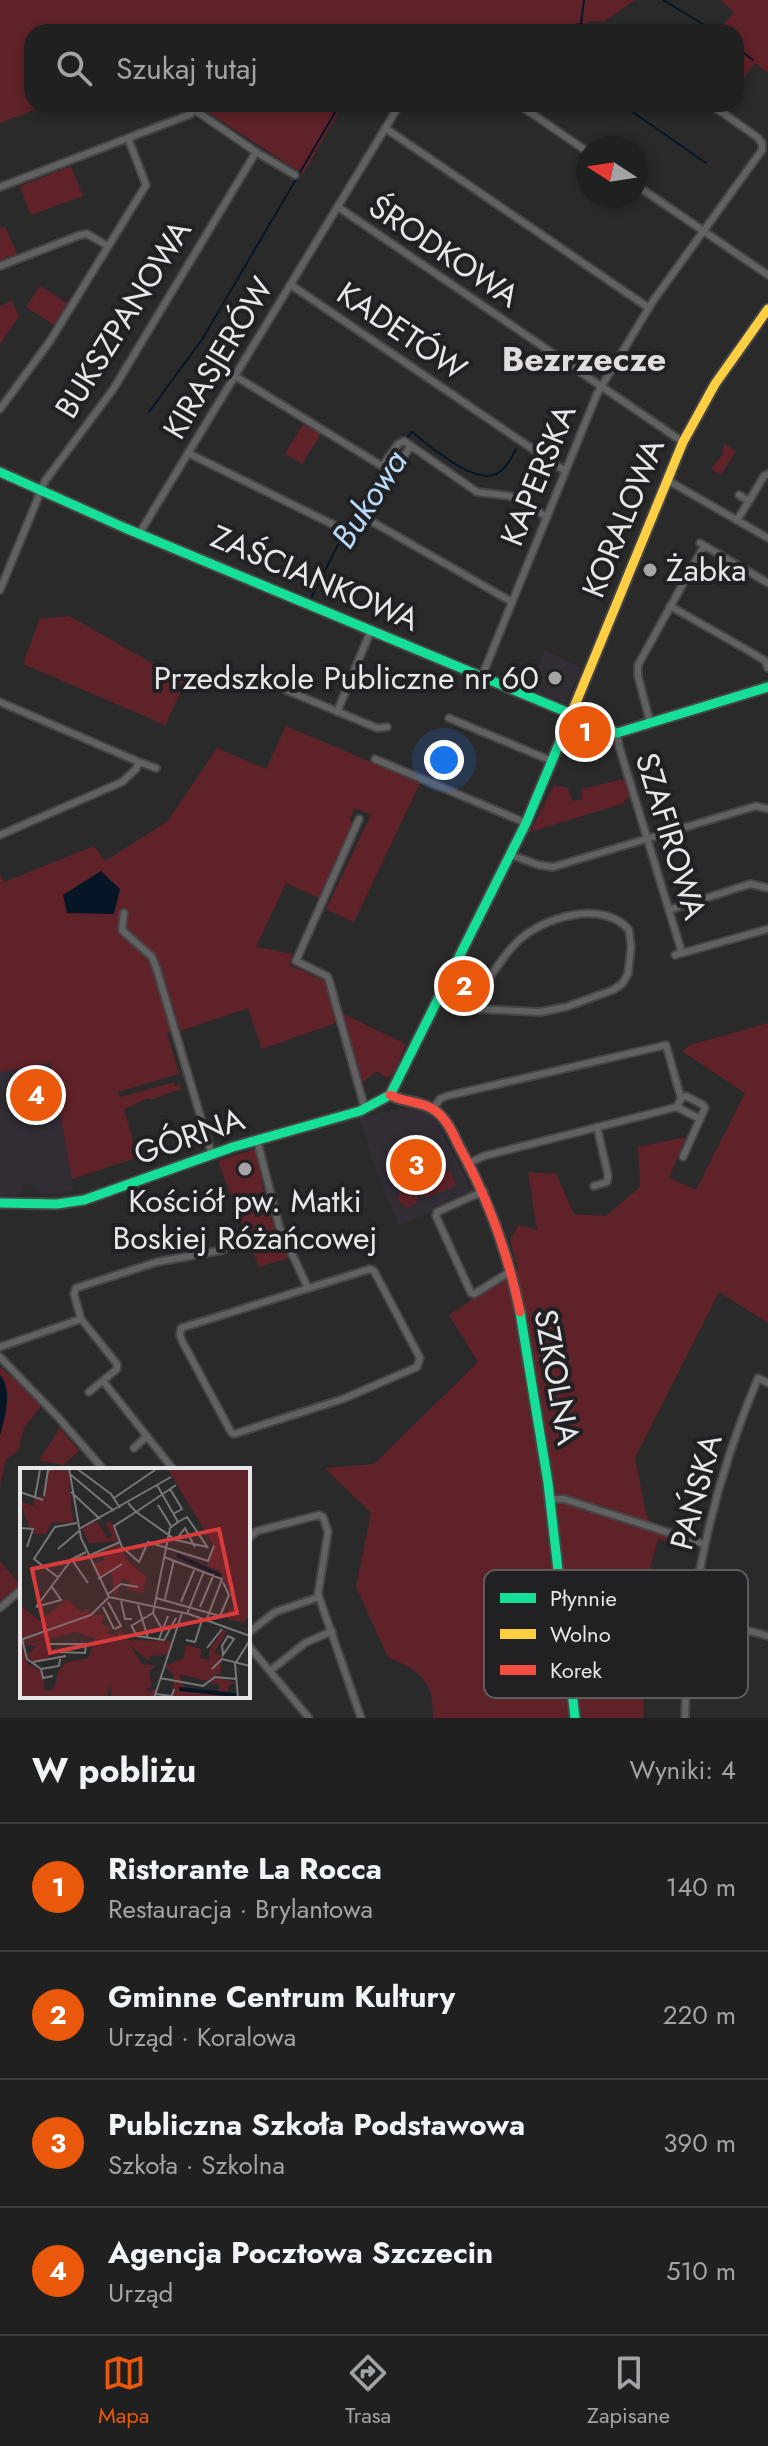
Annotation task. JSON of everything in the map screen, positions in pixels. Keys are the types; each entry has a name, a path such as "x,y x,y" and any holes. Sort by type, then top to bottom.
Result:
{"street":[{"path":"0,187 192,112"},
{"path":"198,112 295,175"},
{"name":"KIRASJERÓW","path":"139,534 395,112"},
{"path":"530,112 576,144"},
{"name":"KAPERSKA","path":"482,676 601,387 649,308 760,154 762,143 757,137 721,112"},
{"path":"385,128 649,308"},
{"path":"0,409 7,395 50,341 146,185 128,138"},
{"name":"BUKSZPANOWA","path":"0,590 40,490 114,388 256,152"},
{"path":"648,193 768,275"},
{"name":"ŚRODKOWA","path":"338,207 683,442"},
{"path":"0,266 80,235 87,234 108,246"},
{"name":"KADETÓW","path":"291,285 565,471"},
{"name":"KORALOWA","path":"390,1095 526,823 683,442 713,387 767,313"},
{"path":"235,376 390,471 395,469 411,446"},
{"path":"382,466 401,441 477,492 510,496 547,517"},
{"path":"188,453 340,528 350,530 364,517 512,602"},
{"name":"ZAŚCIANKOWA","path":"0,472 139,534 617,733"},
{"path":"737,520 768,474"},
{"path":"666,479 768,538"},
{"path":"739,495 749,501"},
{"name":"SZAFIROWA","path":"650,722 638,665 702,544 768,583"},
{"path":"670,606 754,654 765,661 768,668"},
{"path":"337,712 371,630"},
{"path":"264,681 377,728 387,727"},
{"path":"617,733 768,687"},
{"path":"0,702 156,768"},
{"path":"449,718 552,761"},
{"name":"SZAFIROWA","path":"617,733 669,910 678,954 768,929"},
{"path":"375,759 526,823"},
{"path":"0,835 122,782 139,762"},
{"path":"511,855 553,867 756,806 768,809"},
{"path":"359,819 296,961 327,976 329,980 365,1109"},
{"path":"669,910 750,884 768,888"},
{"path":"124,913 122,930 152,957 156,967 212,1155"},
{"path":"441,996 471,1008 540,1012 566,1007 622,984 628,974 629,930 616,919 599,914 565,918 535,928 508,952 471,1008"},
{"path":"479,998 483,1009"},
{"path":"390,1095 402,1102 422,1104 433,1109 440,1099 447,1096 666,1045 681,1098 677,1107"},
{"name":"GÓRNA","path":"0,1203 57,1204 84,1200 257,1140 365,1109 390,1095"},
{"path":"681,1098 686,1096 705,1108 683,1157"},
{"path":"469,1163 484,1156 677,1107 700,1119"},
{"name":"SZKOLNA","path":"433,1109 443,1120 484,1191 496,1219 511,1271 521,1314 551,1499 559,1570"},
{"path":"594,1186 607,1182 608,1175 597,1127"},
{"path":"257,1140 279,1226 308,1288"},
{"path":"484,1191 437,1212 436,1216 471,1293 511,1271"},
{"path":"89,1392 117,1369 117,1364 81,1319 74,1294 76,1288 157,1262 223,1250"},
{"path":"370,1269 374,1271 420,1358 417,1367 343,1399 234,1434 182,1341 181,1328 308,1288 370,1269"},
{"path":"0,1347 81,1319"},
{"path":"0,1357 102,1468"},
{"name":"PAŃSKA","path":"700,1570 728,1455 758,1378 768,1383"},
{"path":"103,1381 172,1468"},
{"path":"134,1448 147,1436"},
{"path":"551,1499 564,1499 704,1544"},
{"path":"250,1536 257,1531 319,1515 323,1517 328,1532 318,1586 319,1597 361,1718"},
{"path":"0,1608 20,1591"},
{"path":"250,1631 275,1612 319,1597"},
{"path":"271,1670 305,1643 332,1631"},
{"path":"748,1631 768,1636"},
{"path":"250,1647 309,1718"},
{"name":"SZKOLNA","path":"573,1698 575,1718"},
{"name":"PAŃSKA","path":"685,1718 686,1698"}],"shaded area":[{"path":"0,0 635,0 603,22 584,24 24,24 24,112 28,112 0,123"},
{"path":"721,0 768,0 768,73 755,63 744,78 744,24 724,24 734,13"},
{"path":"207,112 338,112 303,174"},
{"path":"71,166 83,196 31,215 20,186"},
{"path":"5,226 17,254 0,261 0,228"},
{"path":"40,286 67,303 54,325 26,307"},
{"path":"12,301 19,317 0,344 0,306"},
{"path":"303,424 321,434 302,464 285,454"},
{"path":"725,444 736,451 721,475 711,469 724,453"},
{"path":"68,615 185,682 165,725 23,664 40,618"},
{"name":"Przedszkole Publiczne nr 60","path":"545,650 581,668 565,703 528,688"},
{"path":"286,726 420,783 354,922 326,909 371,815 355,808 350,819 353,826 319,898 286,883 256,947 293,954 289,965 326,981 336,1023 262,1049 248,1008 180,1031 167,1032 179,1074 118,1092 120,1097 174,1082 175,1086 180,1085 181,1089 150,1100 148,1098 124,1109 138,1159 143,1163 136,1158 72,1179 51,1063 0,1072 0,874 4,882 94,846 105,861 168,821 217,748 266,769"},
{"path":"625,779 630,797 624,800 625,803 530,832 554,785 568,788 572,801 582,799 581,789"},
{"path":"343,1014 406,1044 394,1073 387,1078 377,1071 361,1083"},
{"path":"768,1023 768,1323 719,1292 635,1458 650,1522 671,1528 667,1541 658,1539 649,1570 484,1570 484,1698 643,1698 644,1718 433,1718 428,1686 417,1673 388,1657 356,1587 371,1513 325,1468 374,1464 478,1362 449,1315 518,1269 510,1239 519,1225 537,1230 528,1172 556,1174 574,1214 606,1216 640,1187 638,1147 686,1137 669,1178 696,1190 745,1093 682,1051 690,1045"},
{"path":"51,1063 74,1191 39,1194 32,1183 24,1185 23,1192 18,1195 0,1195 0,1072"},
{"path":"397,1109 419,1110 432,1115 474,1194 399,1225 375,1168 360,1118"},
{"path":"255,1149 269,1214 288,1258 259,1267 218,1161"},
{"path":"450,1170 456,1186 425,1198 419,1182"},
{"path":"408,1187 415,1190 418,1197 415,1204 408,1207 401,1204 398,1197 401,1190"},
{"path":"0,1367 41,1406 24,1428 18,1451 6,1459 0,1486"},
{"path":"60,1428 79,1451 63,1465 39,1460"},
{"path":"0,1561 20,1585 0,1602"}],"water":[{"path":"101,871 120,889 114,914 67,913 63,895"},
{"path":"0,1375 7,1396 0,1435"}],"waterway":[{"name":"Bukowa","path":"581,24 584,0"},
{"path":"663,0 703,24"},
{"path":"744,53 753,60"},
{"path":"149,412 203,338 335,112"},
{"name":"Bukowa","path":"633,112 706,163"},
{"name":"Bukowa","path":"405,440 412,432 452,462 487,476 503,469 516,449"},
{"name":"Bukowa","path":"388,466 401,445"},
{"name":"Bukowa","path":"357,518 365,510 385,472"},
{"name":"Bukowa","path":"311,598 345,531"}],"traffic: fast":[{"path":"0,472 125,528 617,733 768,687"},
{"path":"0,1203 57,1204 84,1200 233,1147 360,1111 390,1095 526,823 561,739"},
{"path":"520,1312 548,1483 558,1570"},
{"path":"573,1698 575,1718"}],"traffic: slow":[{"path":"561,739 683,442 715,384 768,309"}],"traffic: jam":[{"path":"390,1095 432,1108 450,1129 480,1187 496,1228 520,1312"}],"place":[{"name":"Żabka","path":"650,570"},
{"name":"Przedszkole Publiczne nr 60","path":"555,678"},
{"name":"Ristorante La Rocca","path":"585,732"},
{"name":"Gminne Centrum Kultury","path":"464,986"},
{"name":"Agencja Pocztowa Szczecin","path":"36,1095"},
{"name":"Publiczna Szkoła Podstawowa","path":"416,1165"},
{"name":"Kościół pw. Matki Boskiej Różańcowej","path":"245,1169"}],"district":[{"name":"Bezrzecze","path":"584,359"}]}
